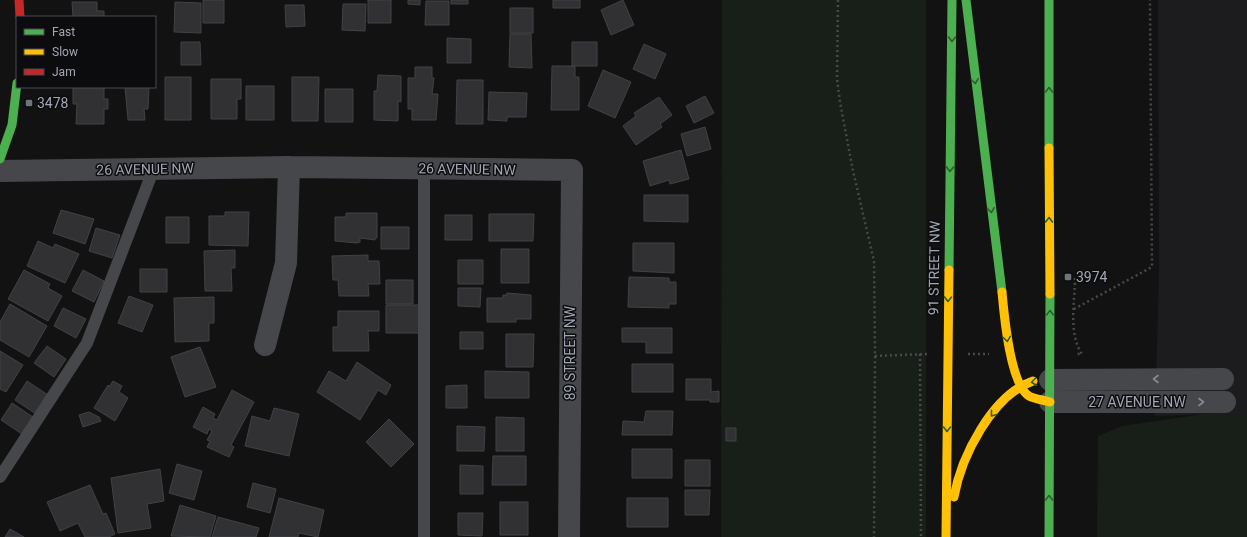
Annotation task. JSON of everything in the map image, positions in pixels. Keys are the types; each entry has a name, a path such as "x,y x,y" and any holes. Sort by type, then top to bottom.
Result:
{"main road":[{"path":"19,0 20,16"},
{"name":"91 STREET NW","path":"946,537 952,0"},
{"path":"966,0 1008,344 1020,386 1029,396 1050,402"},
{"path":"1049,0 1049,537"},
{"path":"0,159 12,125 17,88"},
{"path":"950,537 956,486 965,459 986,422 1004,400 1020,386 1029,382 1050,380"}],"street":[{"name":"26 AVENUE NW","path":"0,171 289,166 572,170"},
{"path":"266,345 286,263 289,166"},
{"name":"89 STREET NW","path":"569,537 572,170"},
{"name":"27 AVENUE NW","path":"1050,380 1223,379"},
{"name":"27 AVENUE NW","path":"1050,402 1225,402"}],"lane":[{"path":"0,477 87,343 154,168"},
{"path":"424,168 424,537"}],"path":[{"path":"838,0 837,79 853,171 874,261 874,537"},
{"path":"1074,309 1152,267 1150,0"},
{"path":"1075,278 1075,339 1077,347 1082,354 1077,354"},
{"path":"920,354 921,537"},
{"path":"875,356 928,354"},
{"path":"966,354 995,354"}],"shaded area":[{"path":"722,0 926,0 926,537 721,537"},
{"path":"1158,0 1247,0 1247,413 1155,416 1159,276"},
{"path":"1211,413 1247,413 1247,537 1097,537 1098,436 1122,426"}],"building":[{"path":"203,0 224,0 224,23 203,23"},
{"path":"368,0 391,0 391,23 368,23"},
{"path":"408,0 420,0 420,5 408,4"},
{"path":"451,0 468,0 468,4 451,4"},
{"path":"553,0 580,0 580,8 553,8"},
{"path":"623,0 634,25 611,35 601,10"},
{"path":"426,1 449,1 449,25 425,25"},
{"path":"72,2 97,2 97,11 104,11 104,16 73,16"},
{"path":"175,2 201,3 201,33 174,32"},
{"path":"343,4 366,4 365,31 342,30"},
{"path":"285,5 304,5 305,26 286,27"},
{"path":"510,8 533,8 533,33 510,33"},
{"path":"510,34 531,34 532,68 509,67"},
{"path":"447,38 471,39 471,63 447,63"},
{"path":"181,42 200,42 201,65 181,65"},
{"path":"572,42 597,42 597,66 572,66"},
{"path":"644,44 666,54 655,79 633,69"},
{"path":"552,66 575,66 575,77 579,77 579,110 551,110"},
{"path":"415,67 432,67 432,78 434,78 432,94 438,94 436,120 412,120 412,109 408,109 408,78 415,78"},
{"path":"603,70 631,82 615,118 588,106"},
{"path":"378,75 401,76 401,102 398,101 398,121 374,120 374,91 377,91"},
{"path":"165,77 191,77 191,120 165,120"},
{"path":"292,77 319,77 318,121 292,121"},
{"path":"211,79 241,79 241,99 237,99 237,119 211,119"},
{"path":"457,80 483,80 483,124 456,124"},
{"path":"246,86 274,86 274,120 246,120"},
{"path":"73,88 104,88 104,99 108,99 108,109 104,109 104,124 76,124 77,104 73,104"},
{"path":"125,88 149,88 148,109 144,109 145,120 128,120"},
{"path":"325,89 353,89 353,122 325,122"},
{"path":"489,92 527,93 526,117 507,117 507,121 488,120"},
{"path":"705,96 714,113 694,123 686,106"},
{"path":"659,97 672,115 660,124 662,127 636,145 623,126 636,116 634,113"},
{"path":"705,127 711,149 687,156 681,134"},
{"path":"681,150 689,179 670,184 669,180 650,186 643,161"},
{"path":"644,195 688,195 688,222 644,221"},
{"path":"61,210 94,219 85,244 53,233"},
{"path":"225,212 249,212 248,246 209,245 209,216 225,216"},
{"path":"346,213 377,213 377,238 375,238 375,240 360,238 360,242 357,243 335,241 335,217 346,217"},
{"path":"489,214 534,214 533,241 489,241"},
{"path":"445,215 472,215 472,240 445,240"},
{"path":"166,217 189,217 189,243 166,243"},
{"path":"381,227 409,227 409,249 381,249"},
{"path":"96,228 120,235 112,258 89,251"},
{"path":"38,241 53,248 55,244 79,254 65,283 27,266"},
{"path":"633,243 674,243 674,273 633,271"},
{"path":"501,249 529,249 529,283 501,283"},
{"path":"235,250 235,268 231,268 232,291 205,291 204,251"},
{"path":"368,255 368,261 379,261 380,284 368,284 369,296 339,296 338,280 333,280 332,256"},
{"path":"458,260 483,260 483,284 458,284"},
{"path":"140,269 167,269 167,292 140,292"},
{"path":"24,270 50,284 48,288 62,296 48,321 8,299"},
{"path":"83,270 104,281 94,302 72,291"},
{"path":"629,277 669,278 669,282 676,282 676,304 669,304 669,308 628,307"},
{"path":"386,280 413,280 413,304 386,304"},
{"path":"458,288 481,288 480,307 458,306"},
{"path":"507,293 531,295 531,319 516,319 516,322 487,322 487,298 503,298 503,295 507,295"},
{"path":"129,296 153,305 142,332 118,323"},
{"path":"214,297 214,323 209,323 209,341 175,342 174,298"},
{"path":"10,304 47,326 29,357 0,340 0,322"},
{"path":"386,305 419,305 419,333 386,333"},
{"path":"63,308 86,319 76,338 54,326"},
{"path":"338,311 379,311 379,331 368,331 369,351 333,351 333,327 338,327"},
{"path":"622,328 672,328 672,353 646,353 646,342 622,342"},
{"path":"460,332 483,332 483,349 460,349"},
{"path":"506,334 534,334 533,367 506,367"},
{"path":"47,346 66,359 54,377 34,363"},
{"path":"200,347 216,387 185,397 171,357"},
{"path":"0,351 23,365 6,392 0,389"},
{"path":"357,362 391,385 386,395 378,390 360,420 317,392 329,371 346,381"},
{"path":"632,364 673,364 673,392 632,392"},
{"path":"485,371 529,372 529,398 485,398"},
{"path":"686,379 711,379 711,392 719,391 719,402 710,402 710,400 686,400"},
{"path":"27,381 48,395 36,414 15,400"},
{"path":"113,381 122,386 119,392 128,398 115,421 94,408 108,385 109,387"},
{"path":"467,385 467,408 446,408 446,386"},
{"path":"232,390 254,402 231,445 234,447 229,457 207,447 210,441 207,440 212,431 209,429 207,434 193,427 203,407 215,414 213,418 217,420"},
{"path":"12,403 33,417 22,434 1,420"},
{"path":"274,408 299,414 289,456 245,446 252,416 270,421"},
{"path":"646,411 673,411 672,435 622,435 623,421 644,422"},
{"path":"89,412 99,417 101,421 83,427 79,415"},
{"path":"496,417 524,418 524,451 496,451"},
{"path":"389,419 414,444 391,467 366,442"},
{"path":"457,426 485,427 484,451 457,451"},
{"path":"726,428 736,428 736,441 726,441"},
{"path":"632,449 672,449 672,478 632,478"},
{"path":"493,456 526,456 526,485 492,485"},
{"path":"685,460 710,460 710,486 685,486"},
{"path":"177,464 202,471 194,500 169,493"},
{"path":"460,465 483,466 483,494 460,494"},
{"path":"160,469 164,501 147,504 151,528 118,533 111,478"},
{"path":"253,483 276,489 270,513 247,507"},
{"path":"90,485 103,514 106,513 115,534 109,537 85,537 78,523 60,531 47,502"},
{"path":"685,490 710,490 709,515 685,515"},
{"path":"279,498 324,510 318,537 299,533 298,537 269,537"},
{"path":"627,498 668,498 668,527 627,527"},
{"path":"500,502 528,502 528,535 500,535"},
{"path":"180,505 216,516 210,537 171,536"},
{"path":"458,513 483,513 482,536 458,535"},
{"path":"218,517 259,528 256,537 212,537"},
{"path":"10,529 24,537 5,537"}],"traffic: fast":[{"path":"949,270 952,0"},
{"path":"966,0 1002,292"},
{"path":"1049,0 1049,148"},
{"path":"0,159 12,125 16,88"},
{"path":"1049,537 1050,294"}],"traffic: slow":[{"path":"1049,148 1050,294"},
{"path":"946,537 949,270"},
{"path":"1002,292 1009,348 1017,378 1022,389 1029,396 1050,402"},
{"path":"954,497 958,481 971,446 981,429 1004,399 1018,388 1033,381"}],"traffic: jam":[{"path":"19,0 20,16"}],"place":[{"name":"3478","path":"29,103"},
{"name":"3974","path":"1068,277"}]}
